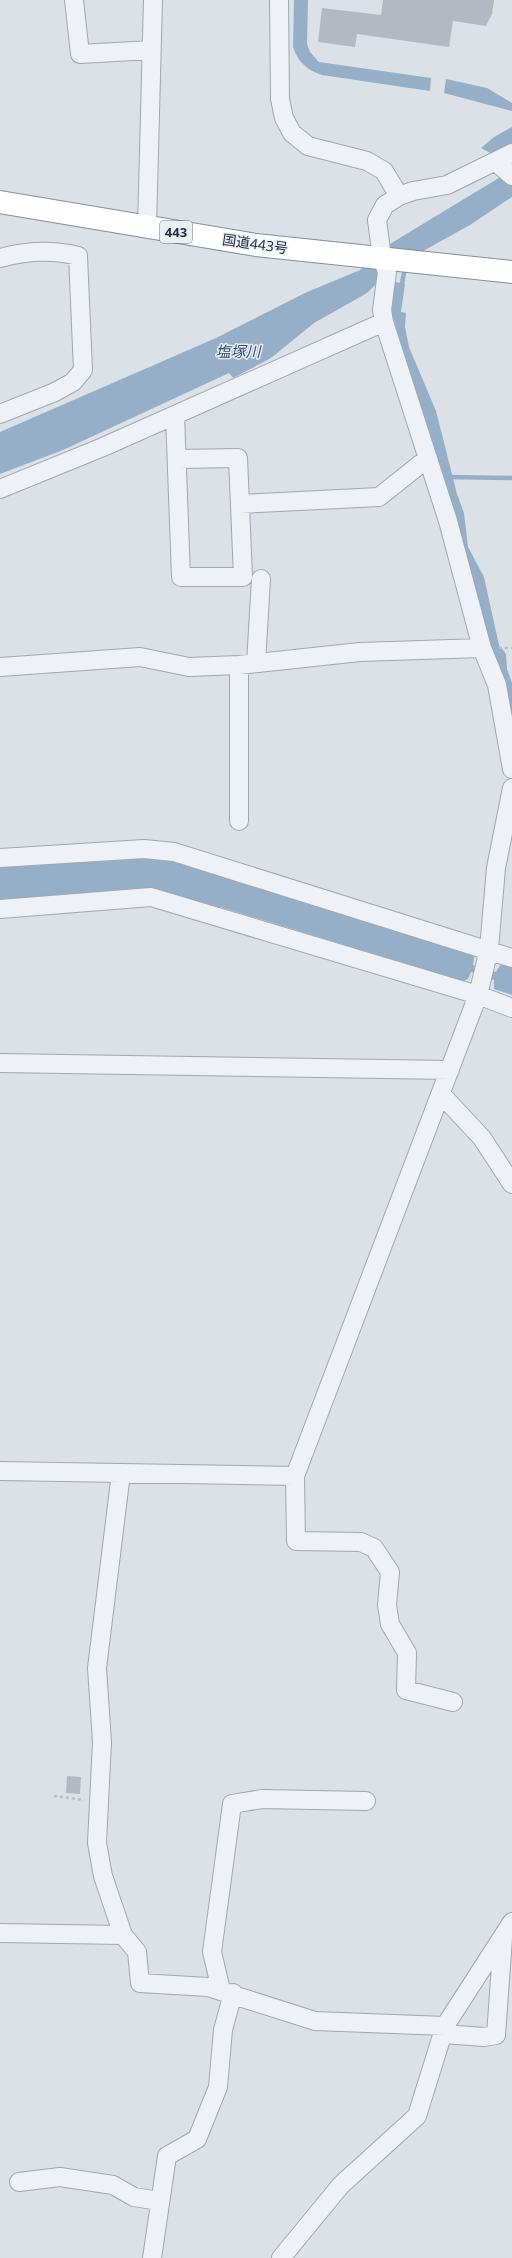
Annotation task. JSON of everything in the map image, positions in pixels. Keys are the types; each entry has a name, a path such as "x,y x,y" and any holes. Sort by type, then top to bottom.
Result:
{"highway":[{"name":"国道443号","path":"0,202 256,245 354,255 382,247 405,261 512,272"}],"street":[{"path":"74,0 80,54 152,50"},
{"path":"147,227 153,0"},
{"path":"279,0 280,99 284,118 292,133 308,146 367,161 384,171 399,196"},
{"path":"512,153 503,169 447,185 399,196 385,205 377,220 387,272 383,316 448,521 482,648 498,685 512,769"},
{"path":"0,258 22,252 44,251 61,251 78,256 83,370 73,382 55,392 0,414"},
{"path":"0,489 103,448 176,415 383,316"},
{"path":"176,415 177,459 181,577 243,577 238,458 177,459"},
{"path":"240,504 379,497 428,458"},
{"path":"239,821 247,664 261,579"},
{"path":"0,667 140,657 189,667 247,664 360,652 482,648"},
{"path":"453,1702 406,1690 407,1653 390,1624 387,1605 390,1572 374,1548 361,1542 296,1541 295,1476 478,995 489,949 496,868 512,788"},
{"path":"0,858 144,849 174,852 489,949 512,958"},
{"path":"0,909 152,897 478,995 512,1008"},
{"path":"0,1063 450,1070"},
{"path":"441,1094 482,1138 512,1184"},
{"path":"0,1471 295,1476"},
{"path":"121,1473 97,1668 102,1742 97,1843 103,1876 123,1935 137,1952 140,1983 208,1987 315,2022 444,2030 484,2037 496,2035 508,1928"},
{"path":"152,2258 159,2201 167,2156 197,2139 218,2087 227,1992 212,1952 232,1804 262,1799 366,1801"},
{"path":"281,2258 341,2186 417,2116 444,2030 508,1928"},
{"path":"0,1933 123,1935"},
{"path":"19,2182 60,2177 113,2185 134,2197 159,2201"}],"path":[{"path":"54,1796 98,1802"}],"water":[{"path":"294,0 308,0 307,44 310,52 319,62 431,78 430,91 322,75 312,71 300,61 293,47"},
{"path":"446,79 487,88 512,103 512,111 444,93"},
{"path":"512,127 512,148 498,157 481,148 494,137"},
{"name":"塩塚川","path":"512,170 512,197 470,225 423,251 376,284 367,293 314,323 271,358 233,378 229,373 63,450 0,474 0,432 216,338 305,293 360,270 393,242"},
{"path":"395,282 405,284 401,312 406,313 405,327 409,347 436,411 457,494 464,513 468,547 484,577 499,645 506,654 507,669 512,683 512,722 491,660 391,310"},
{"path":"146,855 166,858 475,952 473,965 496,972 501,964 512,966 512,995 494,989 494,980 471,972 468,979 463,981 220,907 218,912 153,891 0,903 0,865"}],"building":[{"path":"383,0 494,0 492,14 486,26 453,21 449,47 357,34 355,47 318,42 322,8 381,15"},
{"path":"67,1776 81,1777 80,1794 66,1793"}],"waterway":[{"path":"401,289 405,267"},
{"path":"447,477 512,478"}]}
